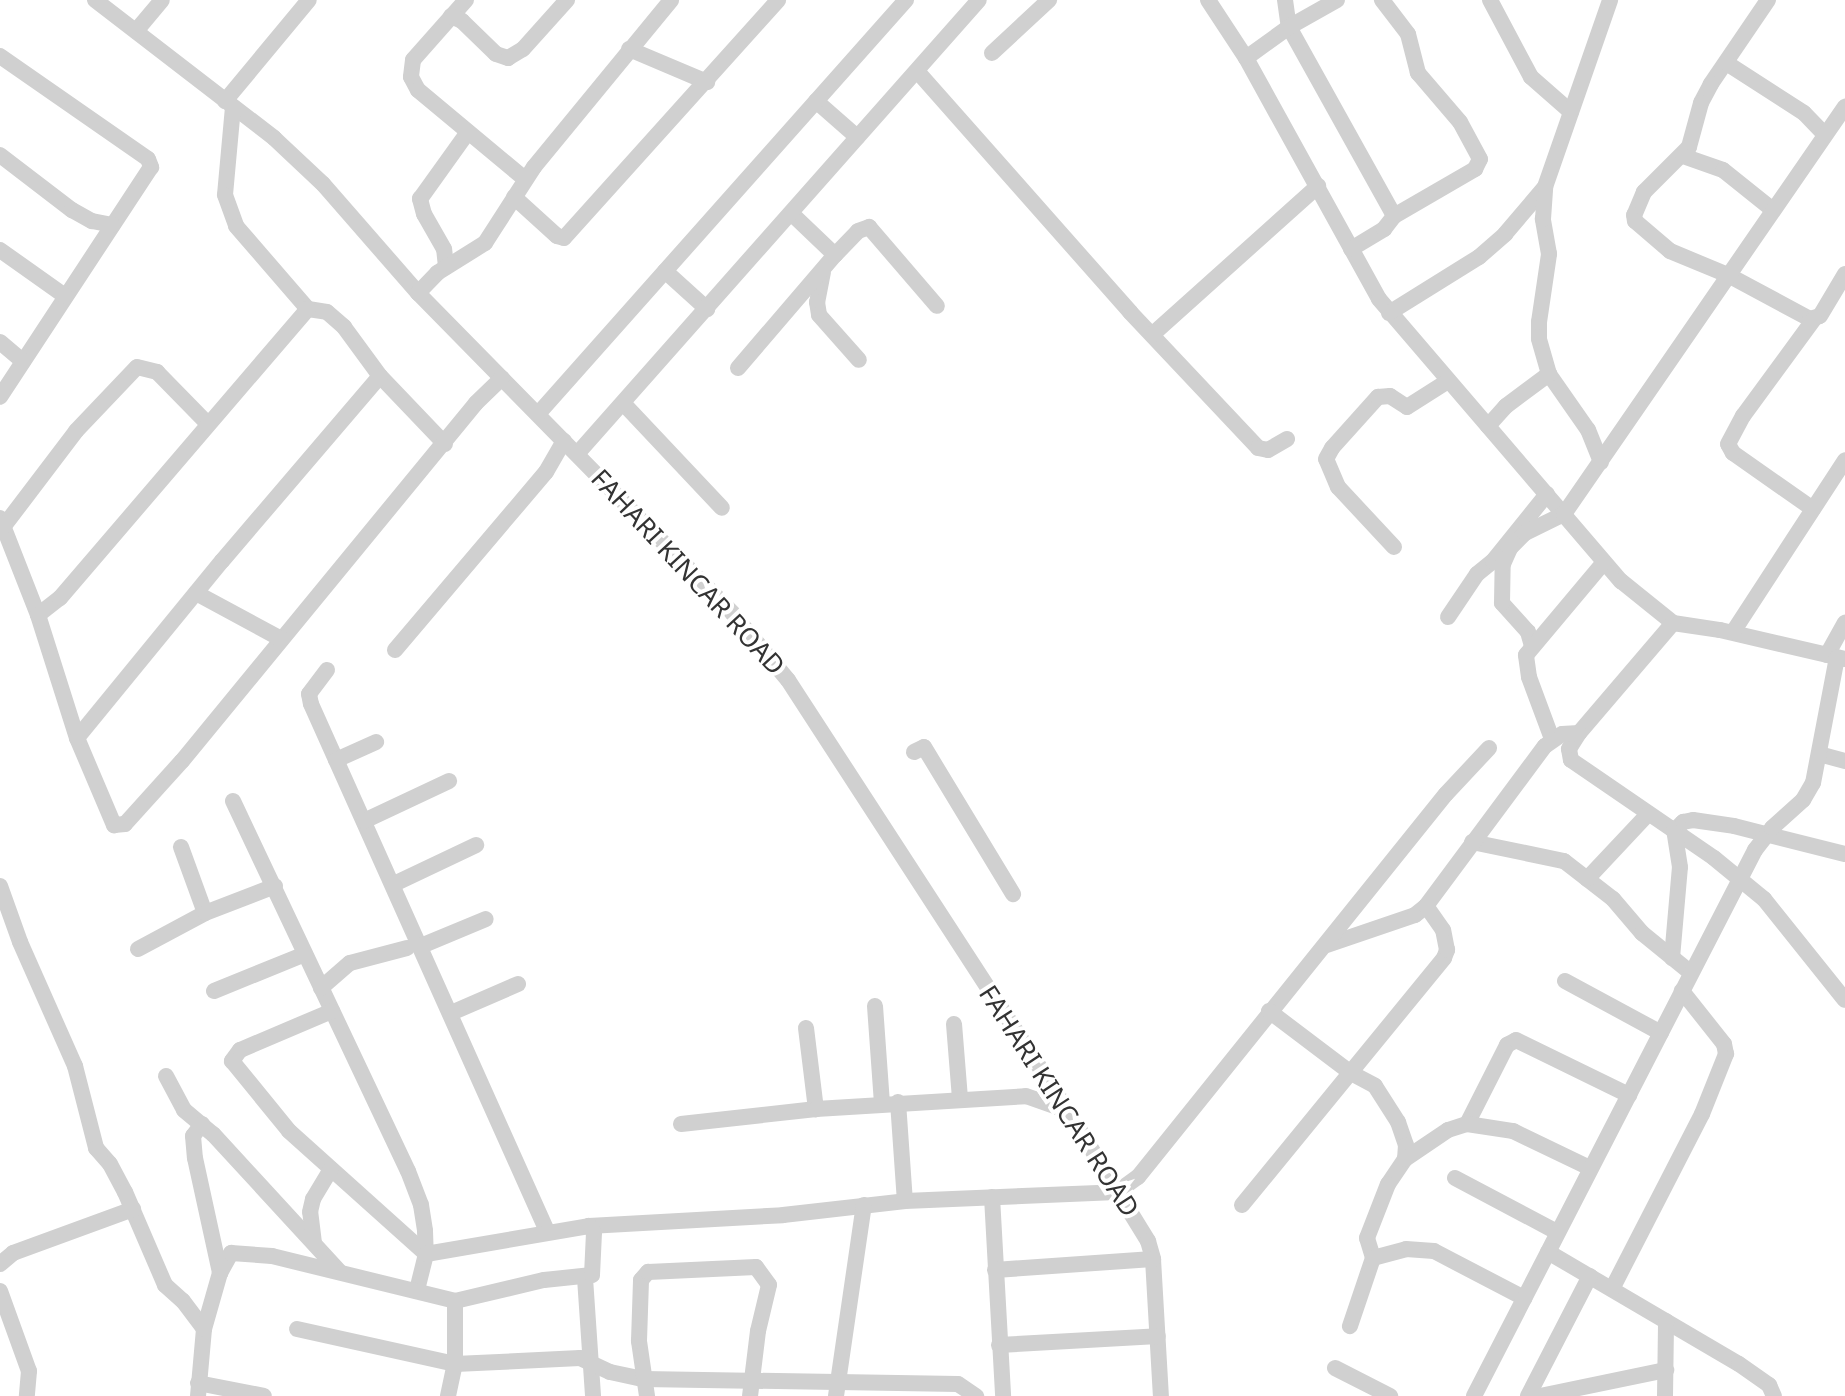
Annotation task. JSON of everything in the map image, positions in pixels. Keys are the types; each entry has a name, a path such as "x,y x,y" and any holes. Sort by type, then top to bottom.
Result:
{"street":[{"name":"FAHARI KINCAR ROAD","path":"95,0 229,104 323,184 418,293 733,614 788,680 1068,1111 1148,1241 1153,1259 1161,1396"},
{"path":"136,31 162,0"},
{"path":"309,0 229,104 225,171 228,208 236,226 258,256 308,309 327,312 344,327 380,376 445,444"},
{"path":"465,0 413,60 411,77 418,90 525,179"},
{"path":"451,16 462,21 496,54 508,58 523,49 567,0"},
{"path":"418,293 446,267 485,243 525,179 671,0"},
{"path":"514,197 557,236 564,238 778,0"},
{"path":"538,414 906,0"},
{"path":"577,454 979,0"},
{"path":"992,53 1049,0"},
{"path":"1208,0 1246,58 1389,313 1621,581 1673,623 1733,632 1836,657"},
{"path":"1246,58 1289,27 1337,0"},
{"path":"1351,249 1384,229 1394,216 1475,169 1480,159 1460,122 1418,73 1408,34 1382,0"},
{"path":"1490,0 1531,77 1571,112"},
{"path":"1601,462 1588,430 1549,374 1539,338 1549,254 1543,219 1545,187 1610,0"},
{"path":"1768,0 1701,103 1694,133 1683,156 1644,192 1634,215 1635,221 1670,251 1728,275 1814,319"},
{"path":"1284,1 1289,27 1394,216"},
{"path":"629,49 707,82"},
{"path":"0,56 148,159 151,167 0,397"},
{"path":"1728,64 1804,113 1825,135"},
{"path":"917,71 1258,448 1268,450 1287,439"},
{"path":"816,101 857,137"},
{"path":"1532,646 1528,632 1502,603 1503,564 1525,533 1564,514 1845,106"},
{"path":"446,267 444,249 424,214 420,199 468,132"},
{"path":"0,155 72,210 92,221 113,225"},
{"path":"1683,156 1723,170 1773,210"},
{"path":"1153,334 1318,186"},
{"path":"1389,313 1479,257 1505,234 1545,187"},
{"path":"792,214 835,255"},
{"path":"738,368 835,255 858,231 869,227 937,306"},
{"path":"0,250 65,296"},
{"path":"665,271 707,309"},
{"path":"823,271 817,302 819,315 859,360"},
{"path":"1813,509 1733,453 1728,444 1743,416 1830,301 1845,274"},
{"path":"1830,301 1845,311"},
{"path":"38,615 60,598 207,423 308,309"},
{"path":"0,342 23,361"},
{"path":"207,423 157,372 137,367 76,431 2,522 38,615 77,738 114,825 125,824 154,794 502,378"},
{"path":"1488,426 1506,406 1549,374"},
{"path":"77,738 380,376"},
{"path":"1394,547 1338,487 1326,459 1332,448 1378,397 1390,396 1407,407 1448,381"},
{"path":"623,403 722,508"},
{"path":"395,650 546,472 564,441"},
{"path":"1733,632 1845,460"},
{"path":"1448,617 1472,580 1547,494"},
{"path":"1552,739 1526,665 1526,655 1604,562"},
{"path":"196,593 281,639"},
{"path":"1673,623 1579,733 1569,749 1571,760 1714,858 1774,910 1845,1000"},
{"path":"1474,1396 1739,882 1768,833 1803,800 1813,783 1845,623"},
{"path":"327,670 309,694 394,884 414,947 451,1013 547,1231"},
{"path":"1325,946 1415,915 1426,906 1552,739 1579,733"},
{"path":"336,760 376,742"},
{"path":"914,752 924,747 1013,894"},
{"path":"426,1254 589,1226 783,1215 905,1201 1117,1192 1138,1177 1446,794 1489,748"},
{"path":"1819,754 1845,761"},
{"path":"364,821 449,781"},
{"path":"233,801 408,1171 421,1205 426,1254 417,1290"},
{"path":"1587,879 1648,814"},
{"path":"1674,831 1683,822 1693,820 1768,833 1802,846 1845,854"},
{"path":"1672,958 1680,867 1674,831"},
{"path":"1472,842 1518,854 1557,858 1613,899 1642,933 1691,973"},
{"path":"394,884 476,845"},
{"path":"181,847 205,913"},
{"path":"0,886 20,942 75,1066 90,1136 110,1164 133,1209 165,1285 183,1301 204,1329"},
{"path":"138,949 205,913 275,886"},
{"path":"1242,1205 1444,958 1447,950 1443,930 1426,906"},
{"path":"321,988 350,963 414,947 486,919"},
{"path":"214,991 305,954"},
{"path":"1565,981 1661,1033"},
{"path":"451,1013 518,984"},
{"path":"1612,1289 1702,1114 1726,1054 1724,1044 1682,991"},
{"path":"875,1006 905,1201"},
{"path":"332,1011 240,1050 232,1061 289,1131 426,1254"},
{"path":"1269,1011 1351,1073 1365,1078 1387,1101 1402,1134 1405,1159"},
{"path":"954,1024 960,1099"},
{"path":"806,1028 816,1109"},
{"path":"1467,1124 1507,1045 1516,1040 1629,1095"},
{"path":"166,1076 184,1110 202,1124 340,1272"},
{"path":"681,1124 816,1109 1026,1096 1068,1111"},
{"path":"202,1124 193,1136 195,1158 220,1273"},
{"path":"1350,1326 1373,1258 1367,1238 1388,1184 1405,1159 1448,1130 1467,1124 1513,1131 1590,1168"},
{"path":"315,1244 310,1212 313,1199 331,1169"},
{"path":"1455,1178 1557,1232"},
{"path":"992,1197 1003,1396"},
{"path":"837,1389 864,1205"},
{"path":"0,1264 13,1253 133,1209"},
{"path":"264,1396 198,1390 204,1329 227,1255 272,1256 455,1301 544,1280 585,1278 595,1272 594,1232 589,1226"},
{"path":"1373,1258 1406,1249 1434,1251 1524,1298"},
{"path":"1548,1252 1739,1364 1769,1385 1774,1396"},
{"path":"995,1270 1153,1259"},
{"path":"645,1388 639,1304 641,1280 648,1272 756,1267 769,1285 750,1389"},
{"path":"1528,1396 1590,1276"},
{"path":"585,1278 593,1396"},
{"path":"0,1291 29,1371 27,1396"},
{"path":"448,1396 455,1364 455,1301"},
{"path":"1665,1396 1666,1321"},
{"path":"297,1329 455,1364 567,1358 590,1360 645,1388 837,1389 958,1384 976,1396"},
{"path":"999,1345 1158,1336"},
{"path":"1335,1368 1390,1396"},
{"path":"1540,1396 1666,1370"}]}
